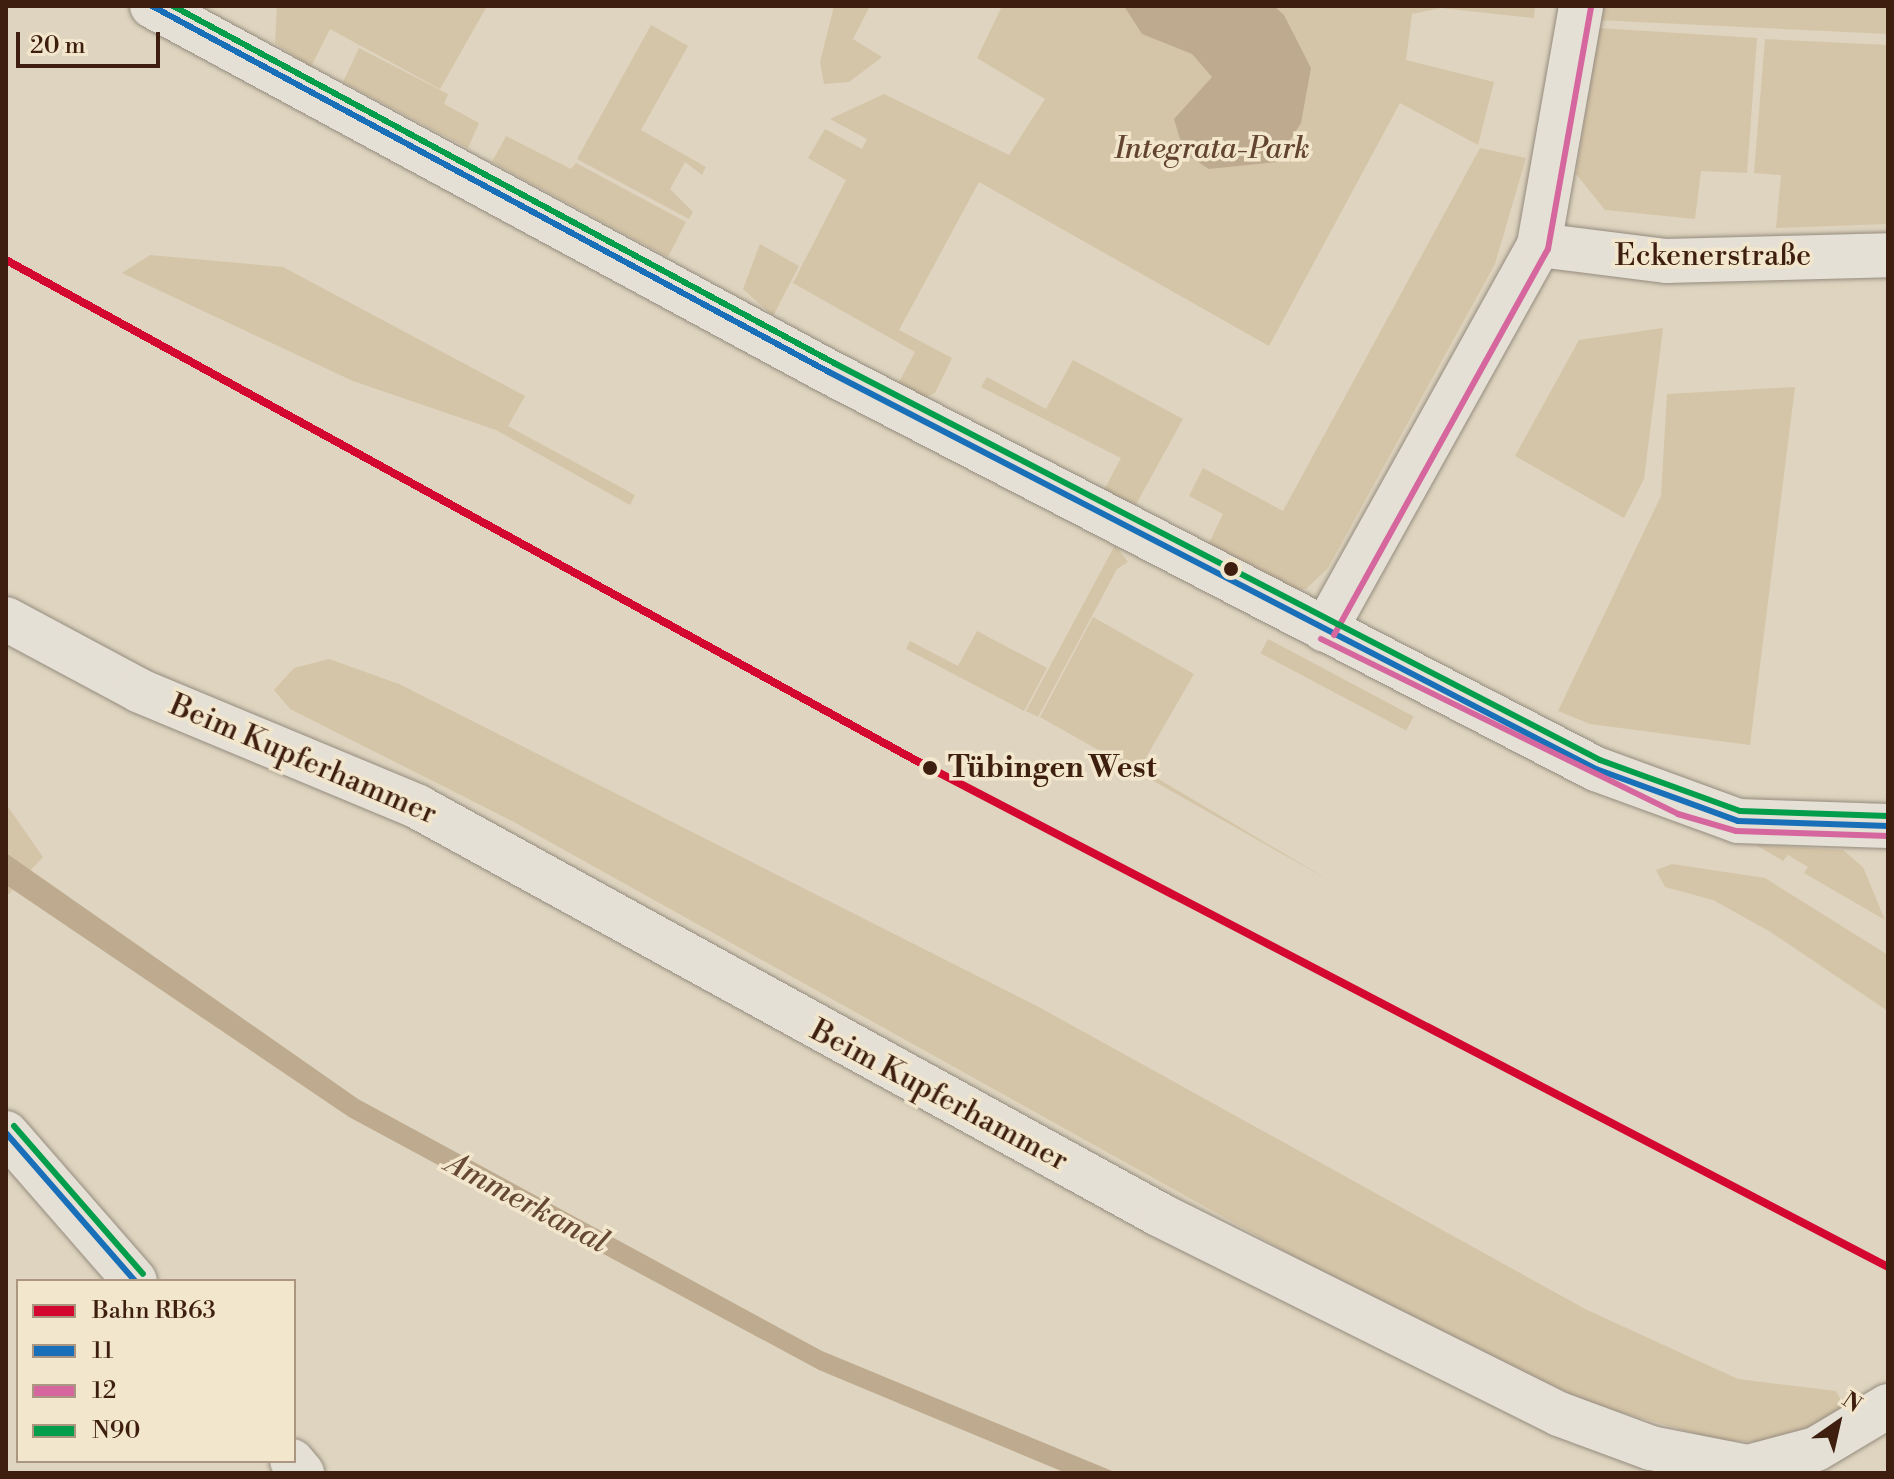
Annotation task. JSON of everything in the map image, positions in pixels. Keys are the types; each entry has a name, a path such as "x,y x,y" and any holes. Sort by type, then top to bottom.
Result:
{"street":[{"path":"152,6 1325,630 1682,805 1738,821 1888,826"},
{"path":"1325,630 1539,245 1581,6"},
{"name":"Eckenerstraße","path":"1539,245 1666,261 1888,255"},
{"name":"Beim Kupferhammer","path":"6,619 140,691 418,807 1160,1215 1559,1414 1651,1448 1748,1467 1816,1449 1888,1406"},
{"path":"6,1133 133,1279"}],"green space":[{"path":"277,6 487,6 440,89 330,29 311,67 275,43"},
{"path":"834,6 870,6 853,39 882,57 849,82 824,84 820,62"},
{"name":"Integrata-Park","path":"1002,6 1535,6 1534,18 1441,8 1412,14 1406,60 1494,82 1478,145 1400,103 1269,346 979,182 899,330 952,358 935,393 925,397 898,384 915,352 793,283 846,180 808,158 825,129 862,149 867,139 830,119 884,94 1009,155 1045,99 977,58"},
{"path":"1599,6 1888,6 1888,34 1596,20"},
{"path":"651,25 688,46 641,130 706,167 702,175 685,162 670,189 693,212 689,219 577,159"},
{"path":"1599,28 1757,38 1747,173 1701,171 1695,219 1605,210 1576,174"},
{"path":"1765,39 1888,45 1888,224 1776,228 1781,175 1754,173"},
{"path":"359,48 448,94 444,104 479,123 468,148 343,82"},
{"path":"506,136 571,169 576,163 686,222 668,257 492,162"},
{"path":"1480,148 1526,158 1495,264 1328,568 1306,589 1284,590 1207,547 1223,514 1189,496 1203,468 1283,511"},
{"path":"760,244 799,266 773,316 743,289"},
{"path":"150,255 283,267 525,396 508,426 635,495 630,505 496,430 353,381 122,273"},
{"path":"1663,328 1644,479 1624,518 1515,456 1579,340"},
{"path":"1073,360 1183,419 1134,508 1103,492 1121,458 981,387 987,377 1046,409"},
{"path":"1795,387 1750,745 1590,724 1558,711 1661,496 1667,394"},
{"path":"1115,545 1128,562 1117,569 1038,717 1026,711"},
{"path":"1093,617 1194,674 1140,768 1332,882 1040,717"},
{"path":"977,631 1047,668 1024,711 906,649 910,641 958,666"},
{"path":"1268,639 1414,716 1406,731 1260,653"},
{"path":"329,659 399,684 1037,1006 1587,1310 1738,1379 1836,1391 1844,1405 1829,1430 1799,1442 1721,1441 1572,1398 1342,1283 514,822 290,709 274,690 294,668"},
{"path":"6,804 43,857 6,897"},
{"path":"1756,845 1843,850 1863,867 1885,920 1804,873 1808,867 1788,855 1783,861"},
{"path":"1672,864 1765,878 1888,955 1888,1011 1769,931 1713,900 1665,887 1656,870"}],"water":[{"path":"1124,6 1274,6 1284,15 1311,68 1301,123 1276,162 1209,169 1184,153 1174,119 1212,77 1192,54 1142,34"},
{"name":"Ammerkanal","path":"6,853 358,1099 822,1351 1117,1473 1066,1473 819,1370 349,1117 6,885"}],"rail line":[{"name":"RB63","path":"6,260 928,767 1888,1267"}],"transit line":[{"name":"11","path":"152,6 829,372 1596,769 1738,821 1888,826"},
{"name":"N90","path":"173,6 834,363 1600,760 1740,811 1888,816"},
{"name":"12","path":"1334,635 1548,249 1591,8"},
{"name":"12","path":"1321,639 1678,814 1736,831 1888,836"},
{"name":"N90","path":"14,1126 143,1274"},
{"name":"11","path":"6,1133 133,1279"}],"place":[{"name":"Tübingen West","path":"930,768"}]}
